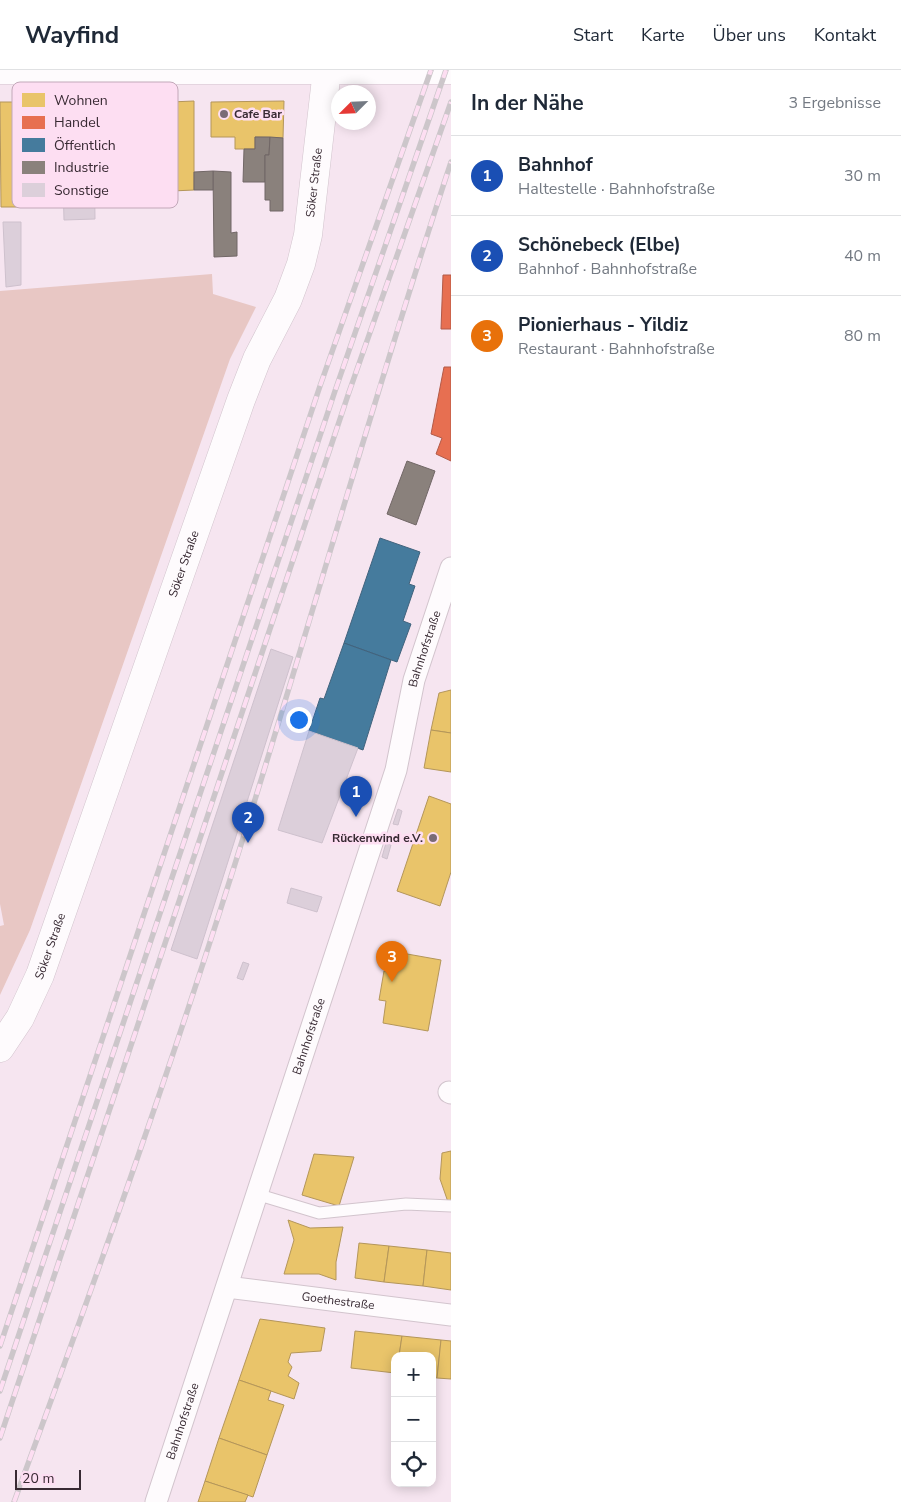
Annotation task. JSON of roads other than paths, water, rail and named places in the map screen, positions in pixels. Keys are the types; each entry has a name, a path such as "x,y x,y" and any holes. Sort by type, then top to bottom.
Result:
{"street":[{"path":"0,70 451,70"},
{"name":"Söker Straße","path":"0,1048 20,1018 40,975 241,400 257,359 288,299 301,264 308,235 327,70"},
{"name":"Bahnhofstraße","path":"156,1502 396,770 414,680 451,571"},
{"name":"Goethestraße","path":"227,1286 451,1315"}],"lane":[{"path":"256,1194 319,1213 406,1204 451,1206"}],"railway":[{"path":"0,1346 320,386 431,70"},
{"path":"0,1391 335,391 446,70"},
{"path":"0,1438 348,395 451,102"},
{"path":"14,1502 106,1247 194,991 249,819 373,408 451,162"}],"place":[{"name":"Cafe Bar","path":"224,114"},
{"name":"Bahnhof","path":"356,817"},
{"name":"Rückenwind e.V.","path":"433,838"},
{"name":"Schönebeck (Elbe)","path":"248,843"},
{"name":"Pionierhaus - Yildiz","path":"392,982"}]}
